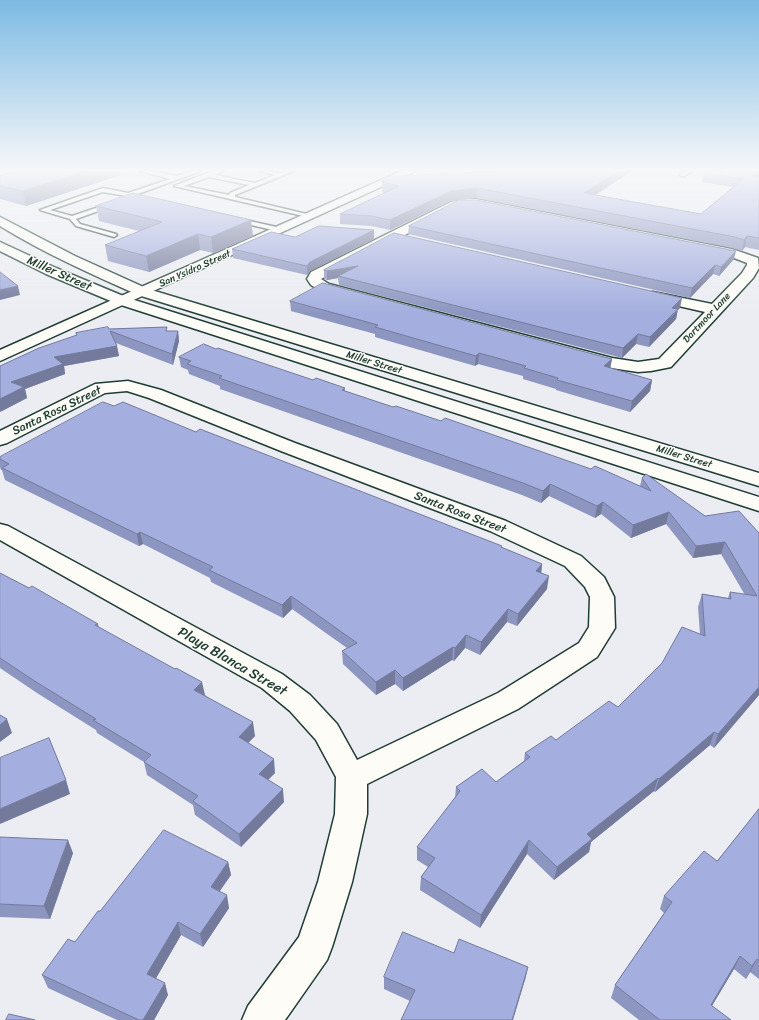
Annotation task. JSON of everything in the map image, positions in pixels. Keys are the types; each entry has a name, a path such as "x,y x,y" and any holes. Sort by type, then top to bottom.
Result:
{"street":[{"name":"San Ysidro Street","path":"0,356 286,228 310,225 322,219"},
{"name":"Dartmoor Lane","path":"426,219 316,275 314,279 316,282 332,289 612,363 633,367 652,367 665,363 748,275 754,265 753,261 732,253 556,219"},
{"name":"Miller Street","path":"0,221 31,240 74,262 143,292 759,480"},
{"path":"369,235 391,236 414,242"},
{"name":"Miller Street","path":"0,246 51,271 123,301 759,504"},
{"path":"637,292 714,310"},
{"name":"Santa Rosa Street","path":"0,439 101,388 128,386 155,394 288,447 498,526 573,561 595,583 602,597 602,628 588,650 508,701 351,777"},
{"name":"Playa Blanca Street","path":"0,531 272,681 300,703 327,732 351,777 351,814 335,882 314,947 262,1020"}],"lane":[{"path":"73,219 78,225 114,235"},
{"path":"230,219 286,228"},
{"path":"292,219 310,225"}],"building":[{"path":"148,219 245,219 251,220 211,237 198,234 146,256 105,245 162,222"},
{"path":"423,219 571,219 736,251 721,267 715,265 692,288 409,226"},
{"path":"638,219 759,219 759,238 747,236 744,240"},
{"path":"319,226 374,230 310,262 307,266 232,249 271,232 295,237"},
{"path":"394,233 682,298 672,308 678,309 650,337 638,334 623,348 338,276 358,266 327,271 324,270"},
{"path":"0,272 18,286 0,290"},
{"path":"323,283 612,359 604,366 652,380 632,401 557,380 558,378 524,368 526,366 479,353 476,356 375,327 378,325 290,301"},
{"path":"108,327 109,329 167,327 166,331 178,331 172,354 110,331 117,346 54,357 63,364 11,382 24,387 0,399 0,366 39,348 77,335 76,333"},
{"path":"204,344 313,380 316,378 345,388 342,390 393,407 396,406 441,421 445,418 591,469 595,466 651,491 642,478 646,474 705,516 739,511 759,533 759,687 718,734 714,732 659,779 658,778 587,834 592,839 557,867 529,840 481,915 421,877 435,858 417,847 460,791 456,787 482,769 496,782 530,757 525,753 551,736 556,740 609,701 618,707 662,663 682,627 705,636 702,594 731,599 730,592 757,596 725,542 696,546 669,512 633,525 603,502 597,506 550,484 543,491 219,378 222,376 187,364 191,361 179,357"},
{"path":"103,402 114,406 123,402 196,432 200,429 502,546 501,547 542,564 536,571 549,576 518,614 508,609 481,642 466,635 455,648 453,647 403,678 395,670 376,682 342,651 357,643 291,596 282,605 209,570 213,567 140,532 137,534 2,468 9,464 0,459 0,457"},
{"path":"0,573 29,588 32,586 98,624 95,625 175,669 176,668 202,682 194,690 253,722 239,737 274,759 259,774 283,789 239,834 193,801 198,796 144,762 151,755 93,720 96,719 0,658"},
{"path":"0,715 7,719 0,725"},
{"path":"49,738 66,780 0,809 0,758"},
{"path":"759,809 759,961 757,959 752,966 740,956 711,1005 731,1020 660,1020 615,985 672,902 664,896 704,851 717,861"},
{"path":"164,830 228,862 211,887 227,895 200,934 178,922 147,974 165,983 143,1020 139,1020 42,975 68,939 75,942 98,911 100,911"},
{"path":"0,837 68,840 44,906 0,904"},
{"path":"403,932 454,953 459,939 528,967 512,1020 401,1020 415,990 384,977"},
{"path":"9,1014 35,1020 6,1020"}]}
